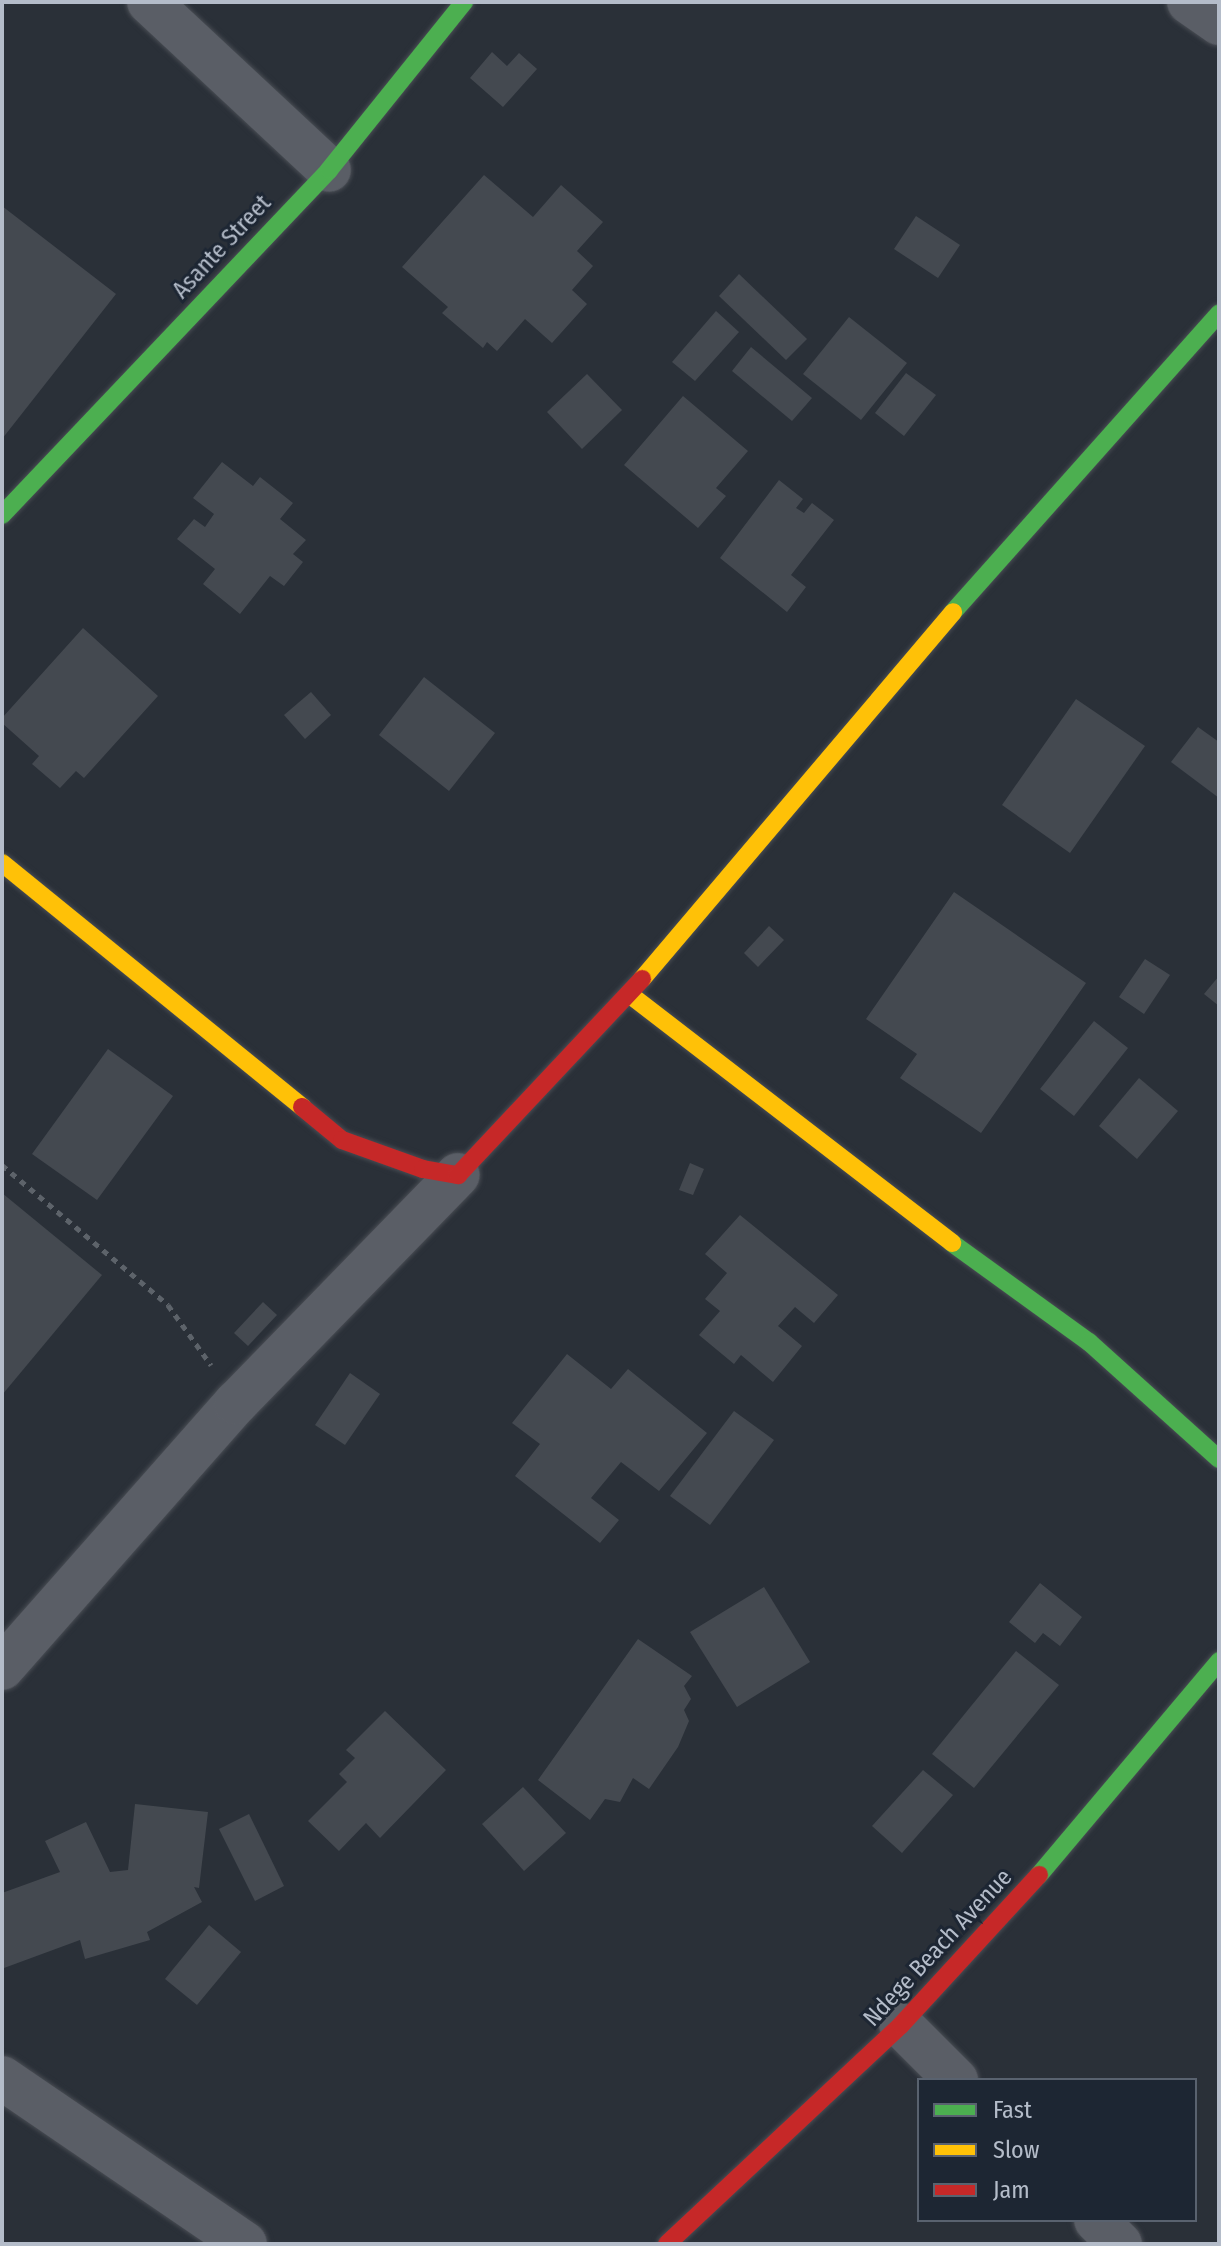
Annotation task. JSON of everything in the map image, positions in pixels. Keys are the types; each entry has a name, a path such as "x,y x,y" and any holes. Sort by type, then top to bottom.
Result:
{"street":[{"path":"149,2 329,170"},
{"name":"Asante Street","path":"2,515 329,170 464,2"},
{"path":"1189,2 1219,23"},
{"path":"2,1668 236,1403 629,994 901,670 1219,313"},
{"path":"2,863 342,1140 423,1169 458,1175"},
{"path":"629,994 917,1217 1089,1342 1219,1459"},
{"name":"Ndege Beach Avenue","path":"667,2244 901,2025 1077,1834 1219,1661"},
{"path":"901,2025 954,2078"},
{"path":"2,2078 245,2244"},
{"path":"1098,2222 1120,2244"}],"path":[{"path":"2,1165 168,1305 236,1403"}],"building":[{"path":"492,52 507,66 519,53 537,69 503,107 470,78"},
{"path":"484,175 533,217 561,185 603,222 577,251 593,266 572,290 587,304 552,343 525,319 497,351 487,342 483,348 442,313 448,307 402,267"},
{"path":"2,206 116,294 2,439"},
{"path":"916,216 960,245 938,278 894,249"},
{"path":"739,274 807,339 786,360 719,296"},
{"path":"716,311 739,332 695,381 672,362"},
{"path":"849,317 907,363 861,420 803,374"},
{"path":"751,347 812,398 792,421 732,371"},
{"path":"906,373 936,395 904,436 875,413"},
{"path":"587,374 622,410 582,449 547,412"},
{"path":"683,396 748,451 716,488 726,496 698,528 624,465"},
{"path":"222,462 253,486 260,477 293,503 280,519 306,540 293,554 303,562 284,586 270,576 240,614 203,584 215,569 177,539 194,519 205,527 214,514 193,498"},
{"path":"779,480 803,499 796,508 804,513 812,503 834,520 791,575 806,587 787,612 720,558"},
{"path":"83,628 158,696 84,778 76,771 60,788 32,764 39,756 2,723 2,718"},
{"path":"424,677 495,733 449,791 379,735"},
{"path":"311,692 331,715 305,739 284,715"},
{"path":"1076,699 1145,746 1070,853 1002,805"},
{"path":"1198,727 1219,742 1219,798 1171,762"},
{"path":"954,892 1086,983 981,1133 900,1078 917,1054 866,1019"},
{"path":"769,926 784,940 758,967 744,953"},
{"path":"1145,959 1170,975 1144,1014 1119,997"},
{"path":"1219,976 1219,1006 1204,994"},
{"path":"1094,1021 1128,1048 1074,1116 1040,1089"},
{"path":"108,1049 173,1096 97,1200 32,1154"},
{"path":"1139,1078 1178,1111 1137,1159 1099,1126"},
{"path":"690,1163 704,1169 693,1195 679,1190"},
{"path":"2,1193 102,1275 2,1395"},
{"path":"740,1215 838,1295 814,1323 795,1307 778,1326 802,1346 773,1382 741,1355 734,1364 699,1335 720,1311 705,1299 727,1273 705,1254"},
{"path":"263,1302 277,1315 248,1346 234,1333"},
{"path":"567,1354 611,1389 628,1369 707,1433 659,1491 621,1462 591,1498 619,1520 600,1543 515,1476 540,1444 512,1423"},
{"path":"350,1373 380,1394 345,1445 315,1425"},
{"path":"734,1411 774,1440 710,1525 670,1496"},
{"path":"1040,1583 1082,1617 1060,1646 1043,1633 1035,1643 1009,1622"},
{"path":"764,1587 810,1662 737,1707 690,1632"},
{"path":"638,1639 692,1676 684,1686 691,1699 684,1710 689,1721 678,1747 649,1789 633,1778 620,1802 605,1799 590,1820 538,1780"},
{"path":"1016,1651 1059,1685 974,1788 932,1754"},
{"path":"385,1711 446,1770 380,1838 366,1823 339,1851 308,1821 347,1782 339,1774 355,1758 346,1750"},
{"path":"923,1770 953,1795 902,1853 872,1826"},
{"path":"523,1787 566,1833 524,1871 482,1824"},
{"path":"135,1804 208,1812 199,1888 194,1887 202,1902 147,1932 150,1940 85,1959 80,1940 4,1968 2,1893 60,1872 45,1841 86,1822 110,1872 128,1870"},
{"path":"249,1814 284,1886 255,1901 219,1829"},
{"path":"209,1925 241,1952 197,2005 165,1979"}],"traffic: fast":[{"path":"2,515 329,170 464,2"},
{"path":"953,612 1219,313"},
{"path":"952,1243 1089,1342 1219,1459"},
{"path":"1039,1875 1219,1661"}],"traffic: slow":[{"path":"642,979 953,612"},
{"path":"2,863 302,1107"},
{"path":"629,994 952,1243"}],"traffic: jam":[{"path":"302,1107 342,1140 423,1169 458,1175 642,979"},
{"path":"667,2244 901,2025 1039,1875"}]}
